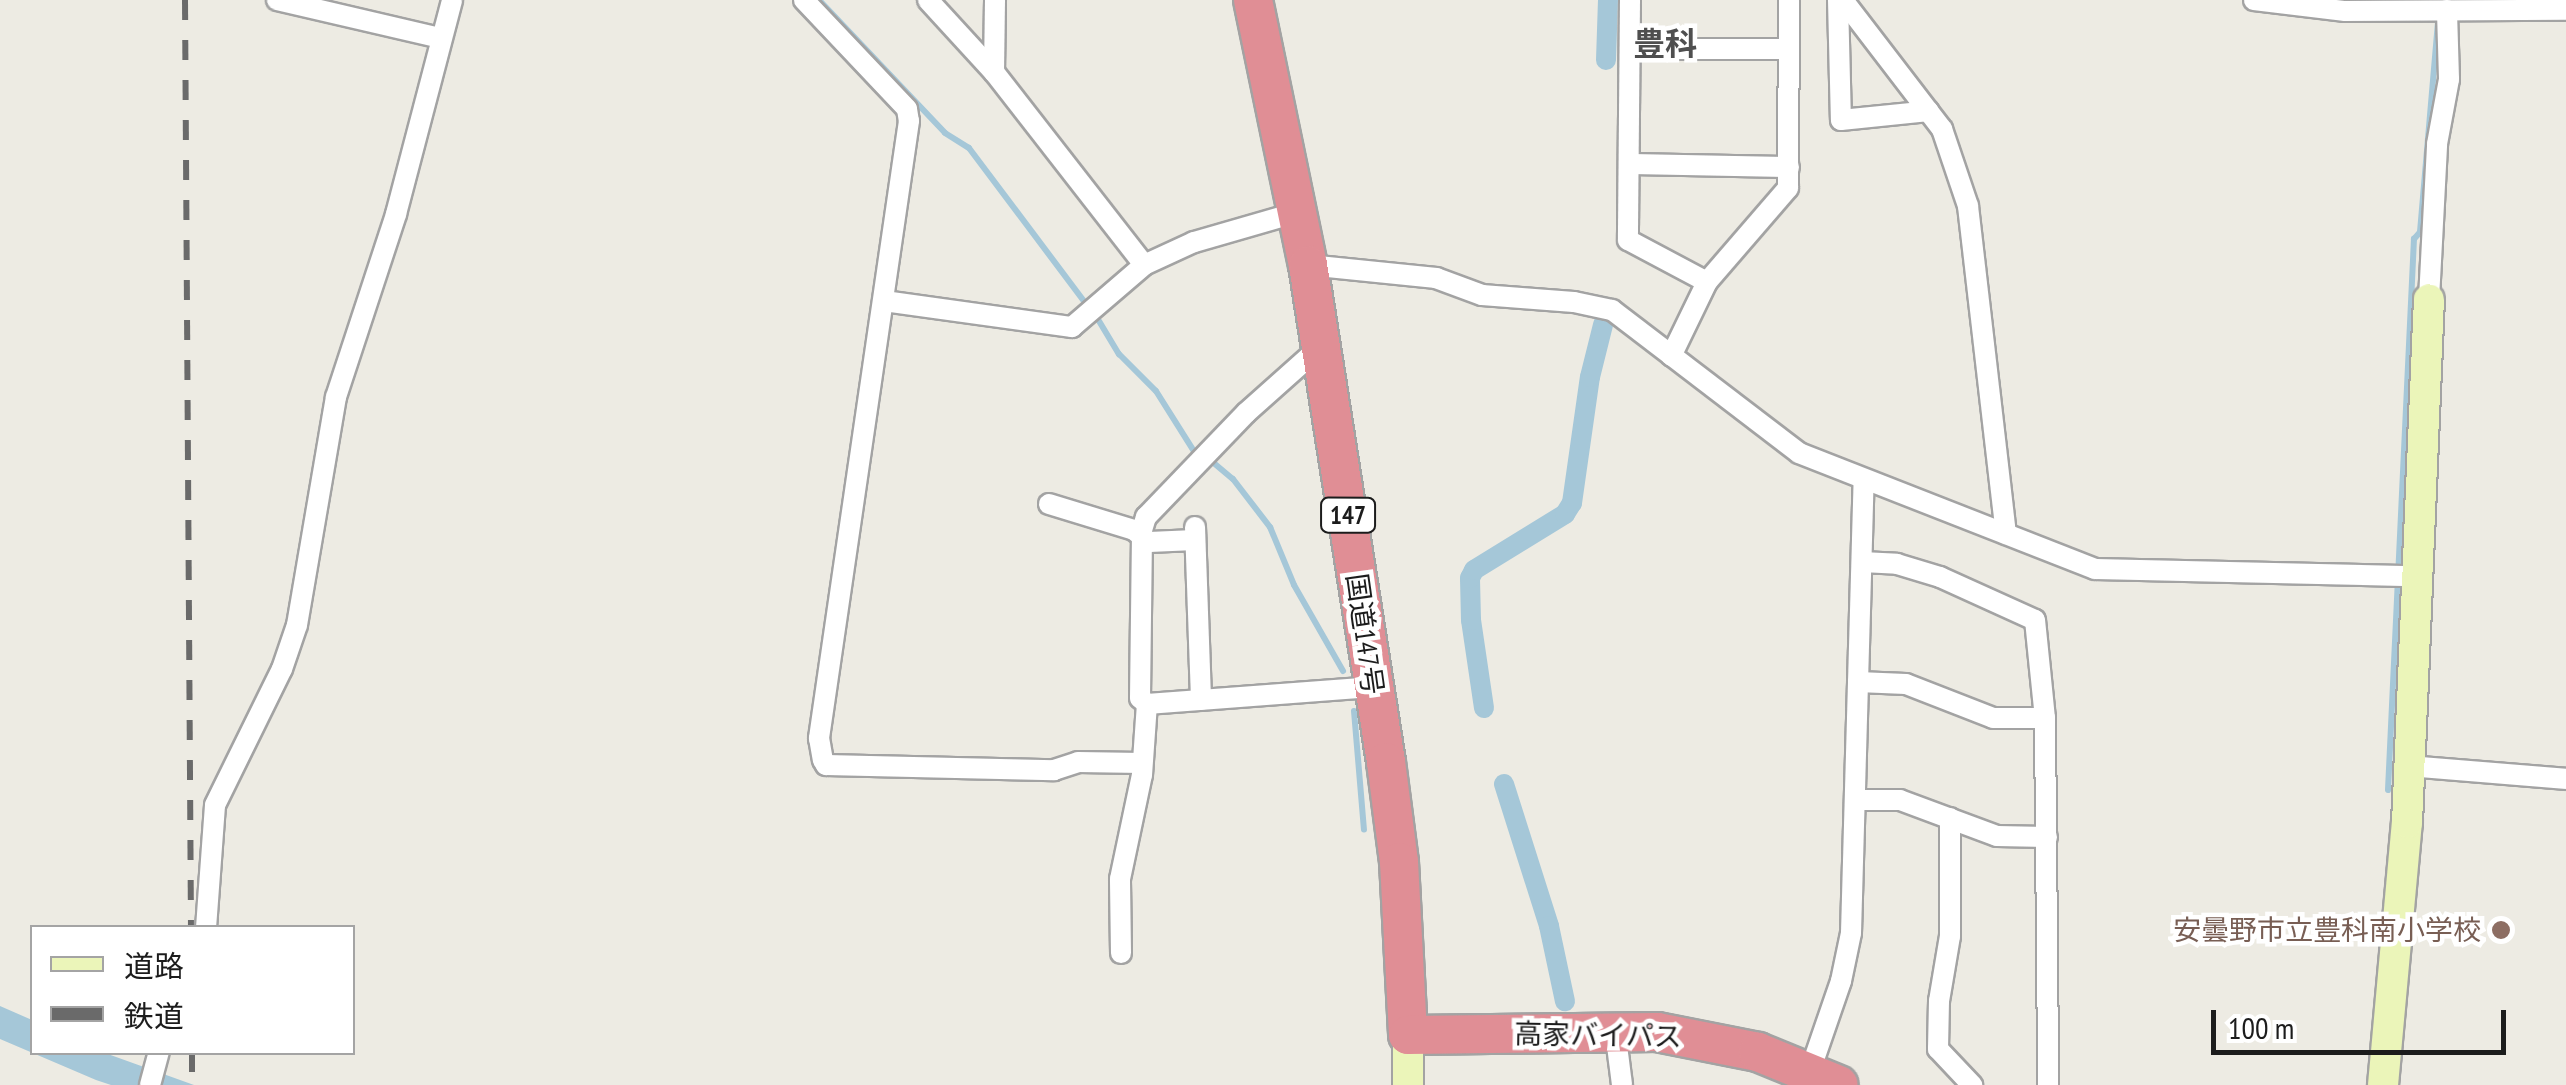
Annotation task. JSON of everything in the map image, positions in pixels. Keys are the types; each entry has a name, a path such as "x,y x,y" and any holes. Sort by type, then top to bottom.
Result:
{"highway":[{"name":"国道147号","path":"1252,0 1308,265 1399,862 1408,1035"},
{"name":"高家バイパス","path":"1408,1035 1615,1030 1728,1044 1824,1078"}],"street":[{"path":"277,0 440,38"},
{"path":"206,925 215,806 282,669 297,625 336,397 396,214 452,0"},
{"path":"804,0 907,109 884,301 819,738 826,765 1054,770 1078,762 1142,763"},
{"path":"928,0 994,72 1144,265"},
{"path":"994,72 995,0"},
{"path":"1630,0 1628,240 1707,282"},
{"path":"1670,356 1707,282 1788,188 1790,0"},
{"path":"1840,0 1942,129 1968,206 2006,534"},
{"path":"1840,0 1841,120 1929,111"},
{"path":"2254,0 2345,10 2566,10"},
{"path":"2383,1085 2409,766 2414,576 2437,144 2449,79 2447,10"},
{"path":"1630,49 1789,49"},
{"path":"1629,164 1788,168"},
{"path":"884,301 1072,328 1144,265 1194,242 1298,212"},
{"path":"1308,265 1436,278 1482,294 1612,310 1799,453 2095,569 2414,576"},
{"path":"1322,353 1310,356 1284,379 1146,517 1140,698 1147,704 1372,688"},
{"path":"1824,1078 1851,933 1864,481"},
{"path":"1049,504 1134,530 1143,538 1195,534 1201,700"},
{"path":"1862,562 1898,564 1926,572 2026,612 2038,630 2045,718 2048,1085"},
{"path":"1858,682 1906,684 1993,718 2045,718"},
{"path":"1120,952 1120,880 1142,763 1147,704"},
{"path":"2409,766 2566,779"},
{"path":"1855,800 1900,800 1997,836 2047,838"},
{"path":"1950,818 1950,936 1938,1001 1938,1049 1972,1085"},
{"path":"1615,1030 1622,1085"},
{"path":"1408,1035 1408,1085"}],"water":[{"path":"0,1006 30,1019 30,1052 0,1039"},
{"path":"37,1055 111,1055 194,1085 111,1085"}],"waterway":[{"path":"819,0 945,133 969,148 1083,300"},
{"path":"1606,60 1608,0"},
{"path":"2388,790 2414,239 2420,232 2438,20"},
{"path":"1099,321 1119,354 1156,391 1197,456"},
{"path":"1484,708 1471,620 1470,578 1474,570 1565,514 1572,503 1590,377 1603,325"},
{"path":"1209,459 1233,479 1270,527 1294,585 1343,671"},
{"path":"1354,711 1364,830"},
{"path":"1504,784 1549,926 1565,1001"}],"railway":[{"path":"185,0 191,925"},
{"path":"192,1055 192,1085"}],"place":[{"name":"安曇野市立豊科南小学校","path":"2501,930"}],"district":[{"name":"豊科","path":"1665,43"}]}
